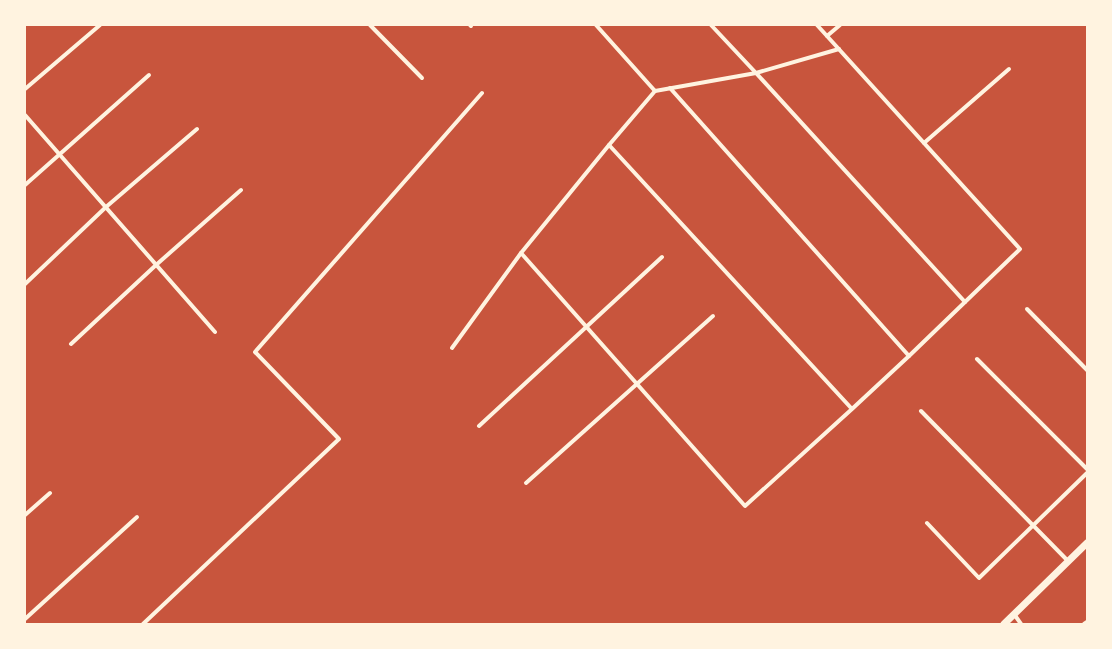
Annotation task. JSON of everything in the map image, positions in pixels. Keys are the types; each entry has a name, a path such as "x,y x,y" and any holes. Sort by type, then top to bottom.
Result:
{"street":[{"path":"25,89 100,25"},
{"path":"370,25 422,78"},
{"path":"596,25 655,91"},
{"path":"711,25 965,302"},
{"path":"521,253 744,506 909,356 1020,249 817,25"},
{"path":"827,36 840,25"},
{"path":"452,348 521,253 608,145 655,91 756,73 839,50"},
{"path":"924,143 1009,70"},
{"path":"25,185 149,75"},
{"path":"670,88 909,356"},
{"path":"143,624 339,439 255,352 482,93"},
{"path":"25,115 215,332"},
{"path":"25,284 106,208 197,129"},
{"path":"608,145 852,409"},
{"path":"71,344 156,265 241,190"},
{"path":"479,426 662,257"},
{"path":"1027,310 1087,370"},
{"path":"526,483 713,316"},
{"path":"977,359 1087,469"},
{"path":"921,411 1068,561"},
{"path":"927,523 979,578 1087,473"},
{"path":"25,515 50,494"},
{"path":"25,619 137,517"},
{"path":"1004,624 1087,543"},
{"path":"1014,613 1021,624"}]}
